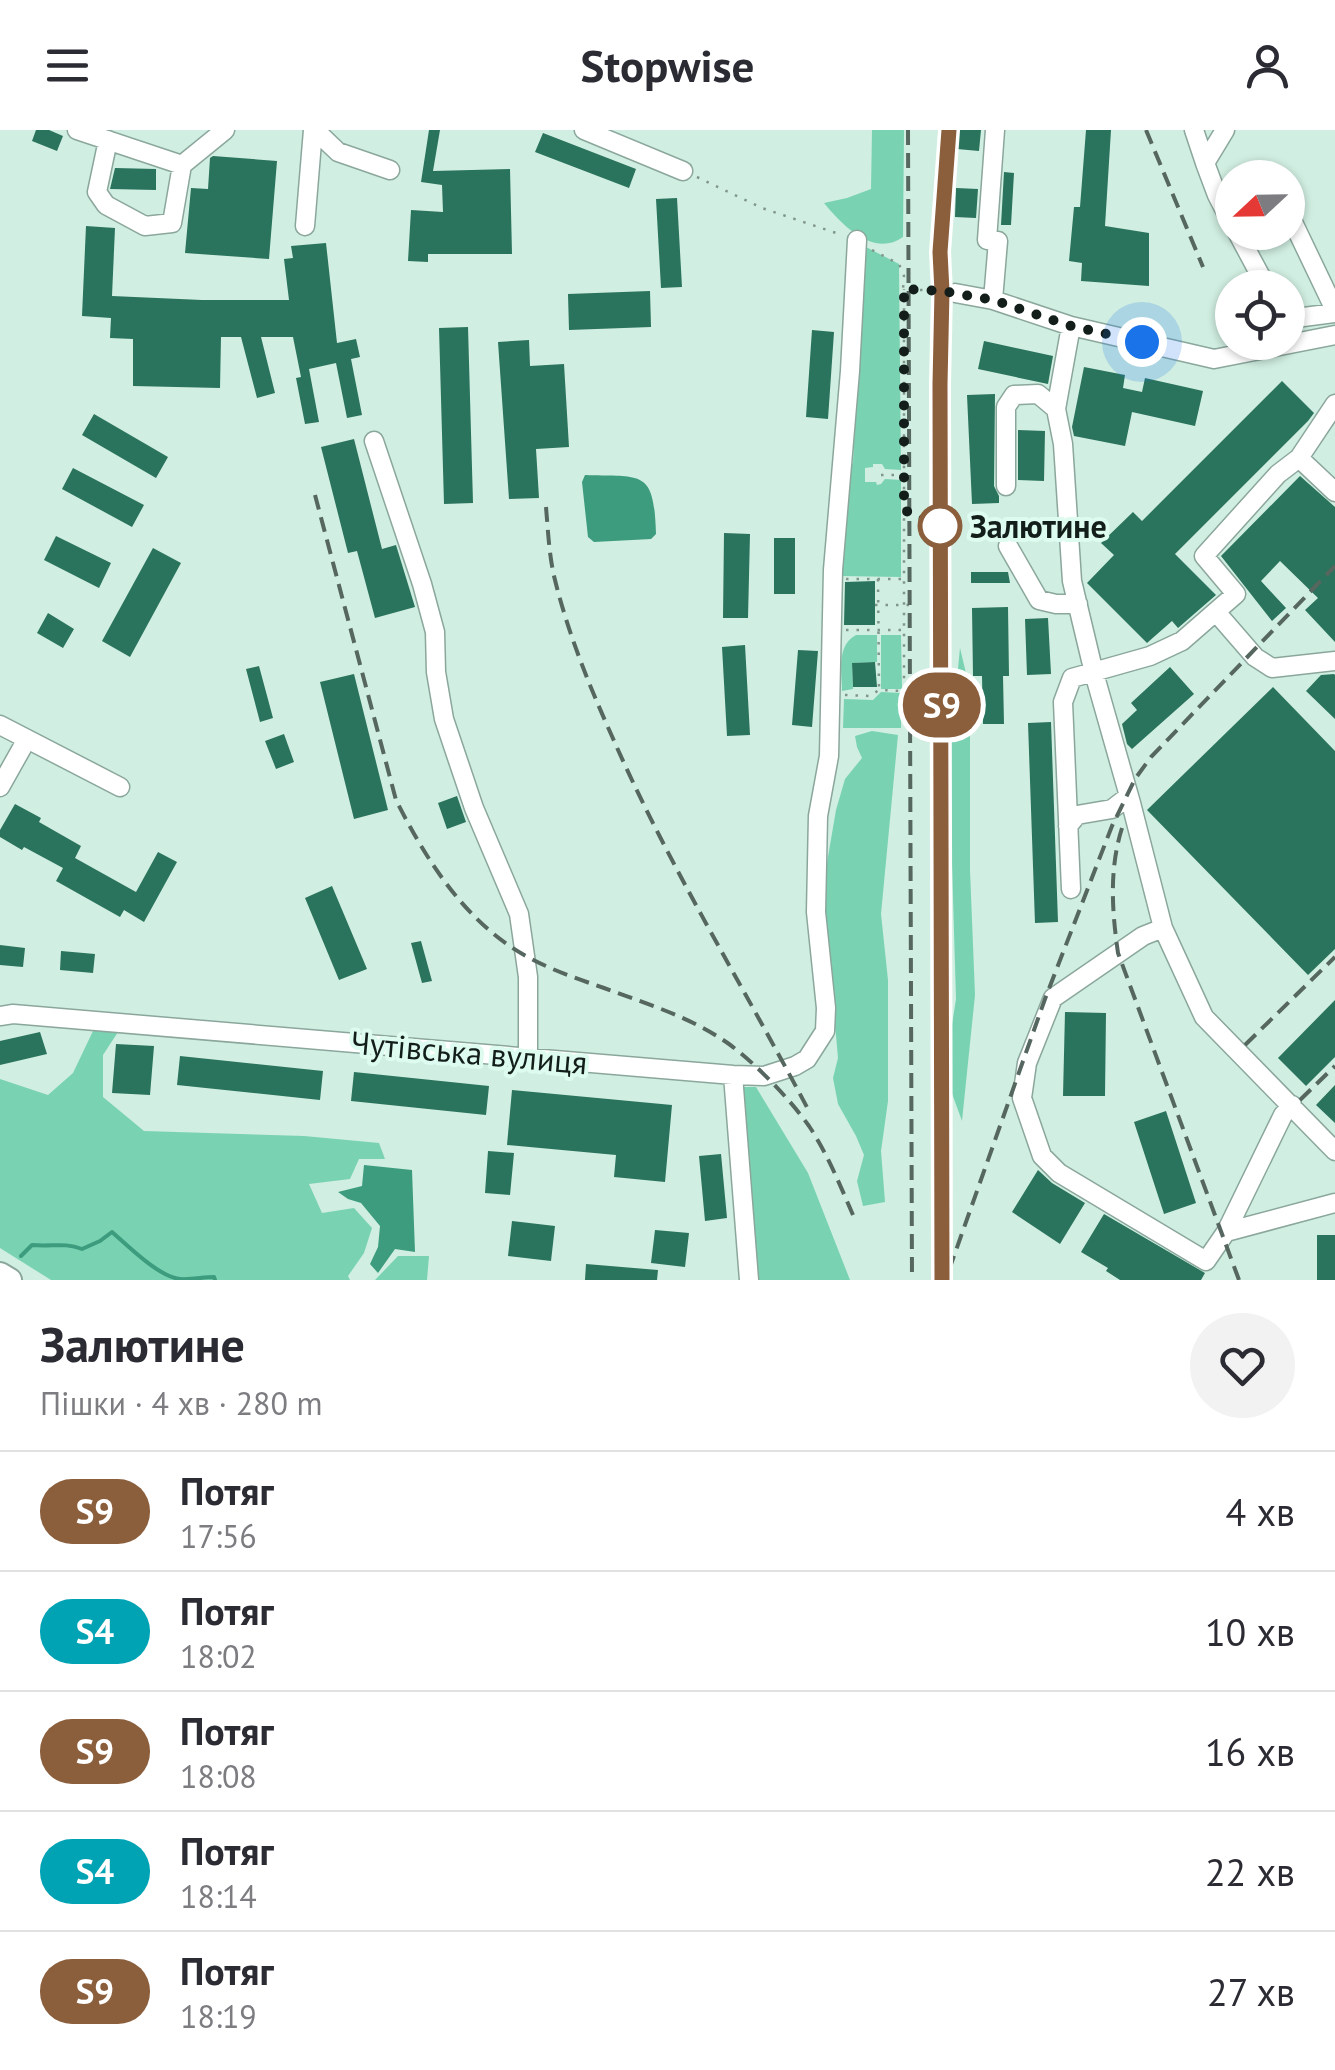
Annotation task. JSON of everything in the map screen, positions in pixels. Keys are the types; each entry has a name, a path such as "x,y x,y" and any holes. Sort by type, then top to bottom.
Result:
{"main road":[{"path":"0,1274 10,1280"}],"street":[{"path":"77,130 182,165"},
{"path":"108,140 97,192 106,205 145,226 172,223 182,165 225,130"},
{"path":"314,130 338,152 390,170"},
{"path":"305,226 314,130"},
{"path":"584,130 683,171"},
{"path":"993,300 998,242 988,240 995,130"},
{"path":"1194,130 1215,190"},
{"path":"1204,163 1225,130"},
{"name":"Чутівська вулиця","path":"0,1016 99,1020 733,1075 764,1076 807,1059 825,1031 816,912 818,816 829,756 833,579 857,240"},
{"path":"1305,248 1335,311 1305,316"},
{"path":"955,293 993,300 1071,326 1215,359"},
{"path":"1071,326 1056,409 1063,444 1072,581 1162,928 1204,1017 1335,1151"},
{"path":"1305,337 1335,336"},
{"path":"1006,486 1006,406 1014,395 1038,394 1056,409"},
{"path":"1070,890 1063,702 1072,678 1150,656 1182,641 1236,594 1204,556 1278,474 1298,458 1335,404"},
{"path":"374,441 422,584 434,632 444,719 474,808 518,914 528,977 528,1058"},
{"path":"1298,458 1335,492"},
{"path":"1008,546 1039,600 1078,604"},
{"path":"1216,612 1255,657 1272,668 1335,661"},
{"path":"0,724 120,787"},
{"path":"0,787 27,739"},
{"path":"1068,826 1077,815 1112,809 1129,796"},
{"path":"1162,928 1143,936 1053,998 1028,1063 1022,1098 1042,1156 1059,1172 1206,1261 1226,1232 1292,1105"},
{"path":"733,1075 749,1280"},
{"path":"1226,1232 1335,1203"}],"path":[{"path":"683,171 762,208 857,240 902,268 904,691 880,690 870,696 831,695"},
{"path":"904,289 955,293"},
{"path":"880,475 904,475"},
{"path":"833,579 904,579"},
{"path":"878,579 880,690"},
{"path":"877,605 912,605"},
{"path":"832,630 904,630"}],"shaded area":[{"path":"872,130 904,130 903,237 881,244 859,236 824,203 871,189"},
{"path":"866,247 899,264 901,470 873,464 865,468 865,482 877,485 885,479 901,480 901,577 841,576 849,471 853,463"},
{"path":"585,475 642,481 652,498 656,534 651,539 594,542 588,537 582,482"},
{"path":"856,635 877,635 877,662 852,663 853,689 842,691 843,652"},
{"path":"881,635 901,635 902,689 881,689"},
{"path":"960,648 970,690 975,995 962,1121 950,1088 947,1057 956,999 949,762"},
{"path":"881,692 901,693 901,728 843,728 844,699 873,700"},
{"path":"872,731 898,735 881,914 888,980 888,1101 881,1151 885,1202 863,1206 857,1181 864,1155 838,1104 833,1078 838,1058 820,921 836,810 845,779 862,758 855,736"},
{"path":"93,1031 118,1032 103,1055 103,1097 144,1131 304,1136 379,1143 385,1159 359,1159 350,1179 309,1184 322,1213 354,1208 372,1228 364,1253 348,1276 350,1280 51,1280 0,1248 0,1079 48,1095 73,1073"},
{"path":"731,1087 756,1087 808,1173 850,1280 750,1280"},
{"path":"364,1165 412,1170 415,1252 395,1249 378,1273 370,1264 378,1247 380,1226 361,1203 338,1192 362,1186"},
{"path":"398,1256 429,1256 427,1280 375,1280"}],"building":[{"path":"36,130 63,136 57,151 32,141"},
{"path":"429,130 440,130 433,171 510,169 512,254 428,254 428,262 408,261 411,210 443,212 442,185 421,182"},
{"path":"958,130 981,130 979,151 957,149"},
{"path":"1086,130 1111,130 1105,226 1149,233 1149,286 1081,281 1082,263 1069,261 1074,207 1080,207"},
{"path":"543,133 636,169 629,188 535,152"},
{"path":"213,156 277,161 269,259 185,253 191,188 208,189"},
{"path":"115,168 156,169 156,190 110,189"},
{"path":"1004,172 1014,173 1011,225 1001,225"},
{"path":"956,188 978,189 976,218 955,217"},
{"path":"677,198 682,287 661,288 656,199"},
{"path":"86,226 115,228 112,296 289,300 284,259 293,258 291,246 326,243 337,343 356,339 360,357 351,359 362,415 347,418 336,363 309,369 319,422 305,424 293,337 261,337 275,393 257,398 241,337 221,337 220,388 133,386 133,339 110,338 111,318 82,316"},
{"path":"650,291 651,327 569,330 568,294"},
{"path":"468,327 473,503 444,504 439,328"},
{"path":"812,330 834,332 828,419 806,417"},
{"path":"529,340 530,366 564,364 569,447 536,449 539,498 509,499 498,342"},
{"path":"984,341 1053,356 1048,384 978,369"},
{"path":"1084,367 1125,375 1123,388 1142,392 1145,378 1203,391 1195,426 1132,412 1125,446 1074,436 1072,427"},
{"path":"1282,381 1314,413 1175,554 1216,595 1178,628 1172,621 1147,643 1087,583 1114,555 1101,543 1133,512 1142,521"},
{"path":"995,394 994,486 999,503 972,504 967,395"},
{"path":"94,414 168,457 156,478 82,435"},
{"path":"1018,430 1045,431 1044,481 1018,480"},
{"path":"354,439 382,549 396,545 415,607 375,618 357,551 348,553 321,447"},
{"path":"73,468 144,505 132,527 62,489"},
{"path":"1300,476 1335,507 1335,642 1305,610 1318,598 1280,561 1261,581 1286,608 1272,621 1221,556"},
{"path":"724,533 750,534 748,618 723,618"},
{"path":"56,536 111,563 99,588 44,560"},
{"path":"774,538 795,538 795,594 774,594"},
{"path":"153,548 181,563 130,657 102,641"},
{"path":"971,572 1008,572 1010,583 971,583"},
{"path":"875,581 875,625 844,625 845,582"},
{"path":"1008,607 1009,676 1003,676 1004,724 983,724 982,676 973,676 972,608"},
{"path":"48,613 74,629 63,648 37,633"},
{"path":"1048,618 1051,674 1027,675 1025,619"},
{"path":"745,645 750,735 727,736 722,647"},
{"path":"798,650 818,651 812,727 792,725"},
{"path":"875,662 877,687 853,687 852,663"},
{"path":"259,666 273,718 260,722 246,669"},
{"path":"1170,667 1194,694 1132,749 1122,724 1137,710 1131,703"},
{"path":"354,674 388,810 354,819 320,682"},
{"path":"1334,674 1335,719 1306,691 1321,675"},
{"path":"1273,687 1335,751 1335,949 1308,975 1147,810"},
{"path":"1051,722 1058,922 1035,923 1028,723"},
{"path":"284,734 294,762 276,769 265,741"},
{"path":"457,796 466,822 447,829 438,803"},
{"path":"15,804 81,846 75,858 136,892 158,852 177,862 144,922 124,910 120,917 56,881 63,868 0,837"},
{"path":"332,886 367,969 339,980 305,898"},
{"path":"421,941 432,981 422,983 411,943"},
{"path":"0,945 25,948 23,967 0,965"},
{"path":"61,951 95,954 93,973 60,970"},
{"path":"1335,1000 1335,1057 1306,1086 1278,1058"},
{"path":"1065,1012 1106,1013 1105,1096 1063,1096"},
{"path":"40,1032 47,1054 0,1065 0,1041"},
{"path":"116,1044 154,1046 150,1095 112,1093"},
{"path":"180,1056 323,1071 320,1100 177,1085"},
{"path":"354,1072 489,1086 486,1115 351,1101"},
{"path":"1335,1085 1335,1123 1316,1105"},
{"path":"512,1090 672,1105 665,1182 614,1177 616,1155 507,1145"},
{"path":"1166,1111 1196,1203 1164,1214 1134,1122"},
{"path":"488,1151 514,1153 510,1195 485,1193"},
{"path":"721,1154 727,1218 705,1221 699,1156"},
{"path":"1038,1170 1085,1203 1060,1244 1012,1212"},
{"path":"1104,1214 1205,1273 1201,1280 1120,1280 1106,1271 1108,1268 1081,1252"},
{"path":"512,1221 555,1226 551,1261 508,1256"},
{"path":"655,1230 689,1233 685,1267 651,1263"},
{"path":"1317,1235 1335,1235 1335,1280 1317,1280"},
{"path":"586,1264 658,1270 657,1280 585,1280"}],"waterway":[{"path":"21,1256 32,1245 82,1249 112,1232 163,1273 184,1279 215,1280"}],"railway":[{"path":"908,130 912,1280"},
{"path":"942,1280 940,349 941,212 949,130"},
{"path":"1146,130 1203,267"},
{"path":"315,495 396,800 434,867 466,908 526,956 684,1019 739,1052 782,1093 809,1126 853,1215"},
{"path":"546,507 559,596 602,715 682,878 810,1113"},
{"path":"949,1270 1045,999 1112,826 1135,779 1151,757 1335,566"},
{"path":"1122,828 1113,890 1118,953 1239,1280"},
{"path":"1245,1045 1335,957"},
{"path":"1300,1100 1335,1066"}],"train":[{"name":"S9","path":"942,1280 940,252 949,130"}],"place":[{"name":"Залютине","path":"940,526"}],"route":[{"path":"940,526 904,510 904,289 993,300 1071,326 1142,342"}]}
